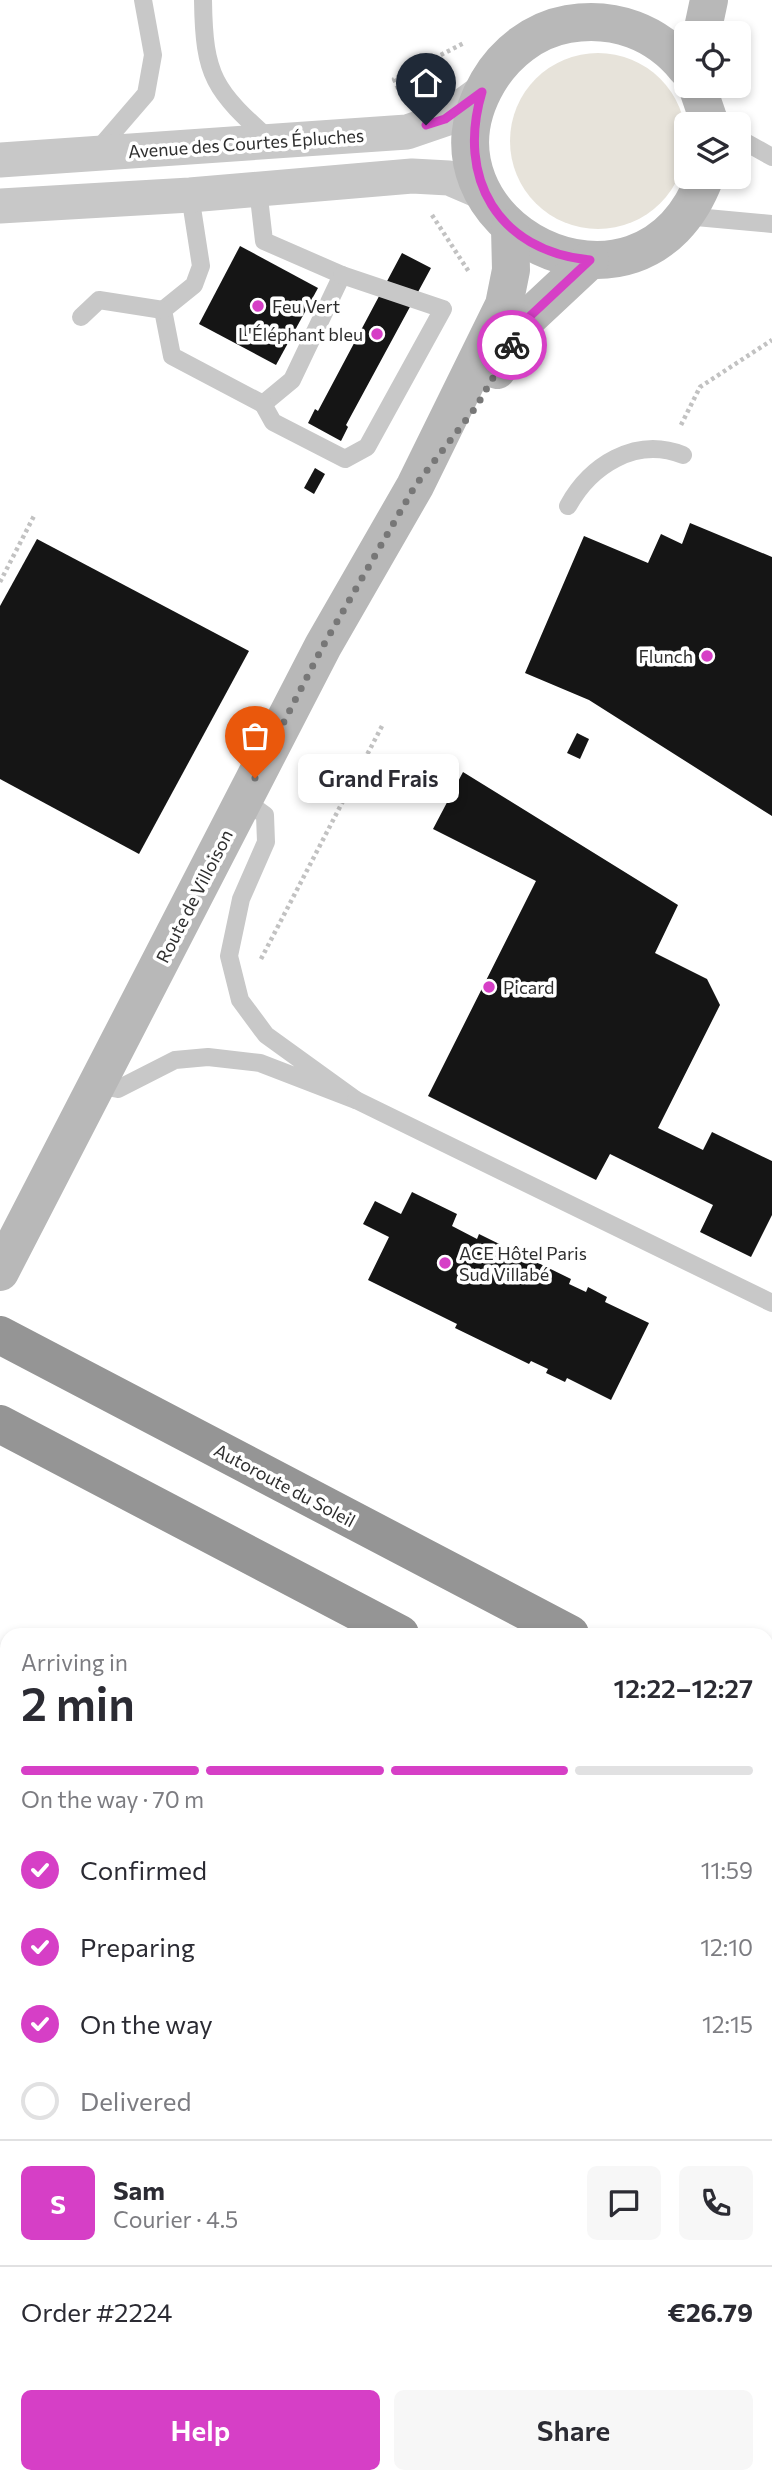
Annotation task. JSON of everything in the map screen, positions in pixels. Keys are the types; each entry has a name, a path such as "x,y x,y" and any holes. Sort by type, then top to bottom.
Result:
{"highway":[{"name":"Autoroute du Soleil","path":"0,1335 559,1628"},
{"path":"0,1424 389,1628"}],"street":[{"path":"610,22 643,0"},
{"path":"705,21 709,0"},
{"path":"674,56 658,41 635,29 610,22 583,22 555,27 531,38 510,53 482,92 474,118 472,147 484,193 510,228 547,251 590,260 638,251 664,236 685,216 699,189"},
{"name":"Avenue des Courtes Épluches","path":"0,160 407,132 445,119 482,92"},
{"path":"0,206 190,195 412,176 449,178 484,193"},
{"name":"Route de Villoison","path":"0,1272 323,646 415,486 504,304 510,270 510,228"},
{"name":"Route de Villoison","path":"415,486 476,407 528,318 590,260"}],"lane":[{"path":"95,153 146,94 153,55 144,0"},
{"path":"203,0 204,48 216,85 239,112 271,141"},
{"path":"751,143 772,157"},
{"path":"163,310 172,356 263,404 273,422 345,459 367,447 443,309 342,275 264,241 258,189"},
{"path":"81,317 99,300 163,310 194,285 201,266 190,195"},
{"path":"685,216 772,224"},
{"path":"263,404 292,380 342,275"},
{"path":"568,506 580,484 600,466 643,451 677,453"},
{"path":"244,800 265,815 266,842 241,899 229,956 240,1000 266,1035 356,1100"},
{"path":"97,1084 118,1089 175,1060 208,1057 260,1063 356,1100 772,1303"}],"path":[{"path":"677,453 686,409 700,387 772,340"},
{"path":"0,582 35,514"}],"shaded area":[{"path":"598,53 632,60 660,79 680,112 674,112 674,184 660,203 632,222 598,229 564,222 536,203 517,175 510,141 517,107 536,79 564,60"}],"building":[{"name":"Feu Vert","path":"240,246 318,288 276,365 199,324"},
{"name":"L'Éléphant bleu","path":"402,253 431,268 346,425 348,427 341,441 308,423 315,409 318,411"},
{"path":"315,468 325,474 314,494 304,488"},
{"path":"690,523 772,557 772,816 589,700 525,673 584,536 648,563 661,534 682,544"},
{"path":"37,539 249,651 139,854 0,779 0,606"},
{"path":"577,733 589,739 580,759 567,753"},
{"path":"463,772 678,905 655,953 707,979 720,1005 658,1128 703,1150 712,1132 772,1161 772,1215 751,1257 700,1232 713,1205 610,1154 596,1180 428,1096 536,881 433,829"},
{"path":"412,1192 457,1214 452,1226 477,1239 479,1234 571,1279 569,1284 586,1292 588,1287 607,1297 605,1302 649,1323 611,1400 567,1378 565,1382 546,1373 548,1369 531,1361 529,1364 455,1328 457,1324 368,1280 389,1237 363,1224 375,1201 401,1214"}],"way so far":[{"path":"255,778 323,646 415,486 476,407 512,345"}],"place":[{"name":"Feu Vert","path":"258,306"},
{"name":"L'Éléphant bleu","path":"377,334"},
{"name":"Flunch","path":"707,656"},
{"name":"Grand Frais","path":"255,778"},
{"name":"Picard","path":"489,987"},
{"name":"ACE Hôtel Paris Sud Villabé","path":"445,1263"}],"route":[{"path":"426,125 445,119 482,92 474,118 472,147 484,193 495,212 527,241 568,258 590,260 528,318 512,345"}]}
